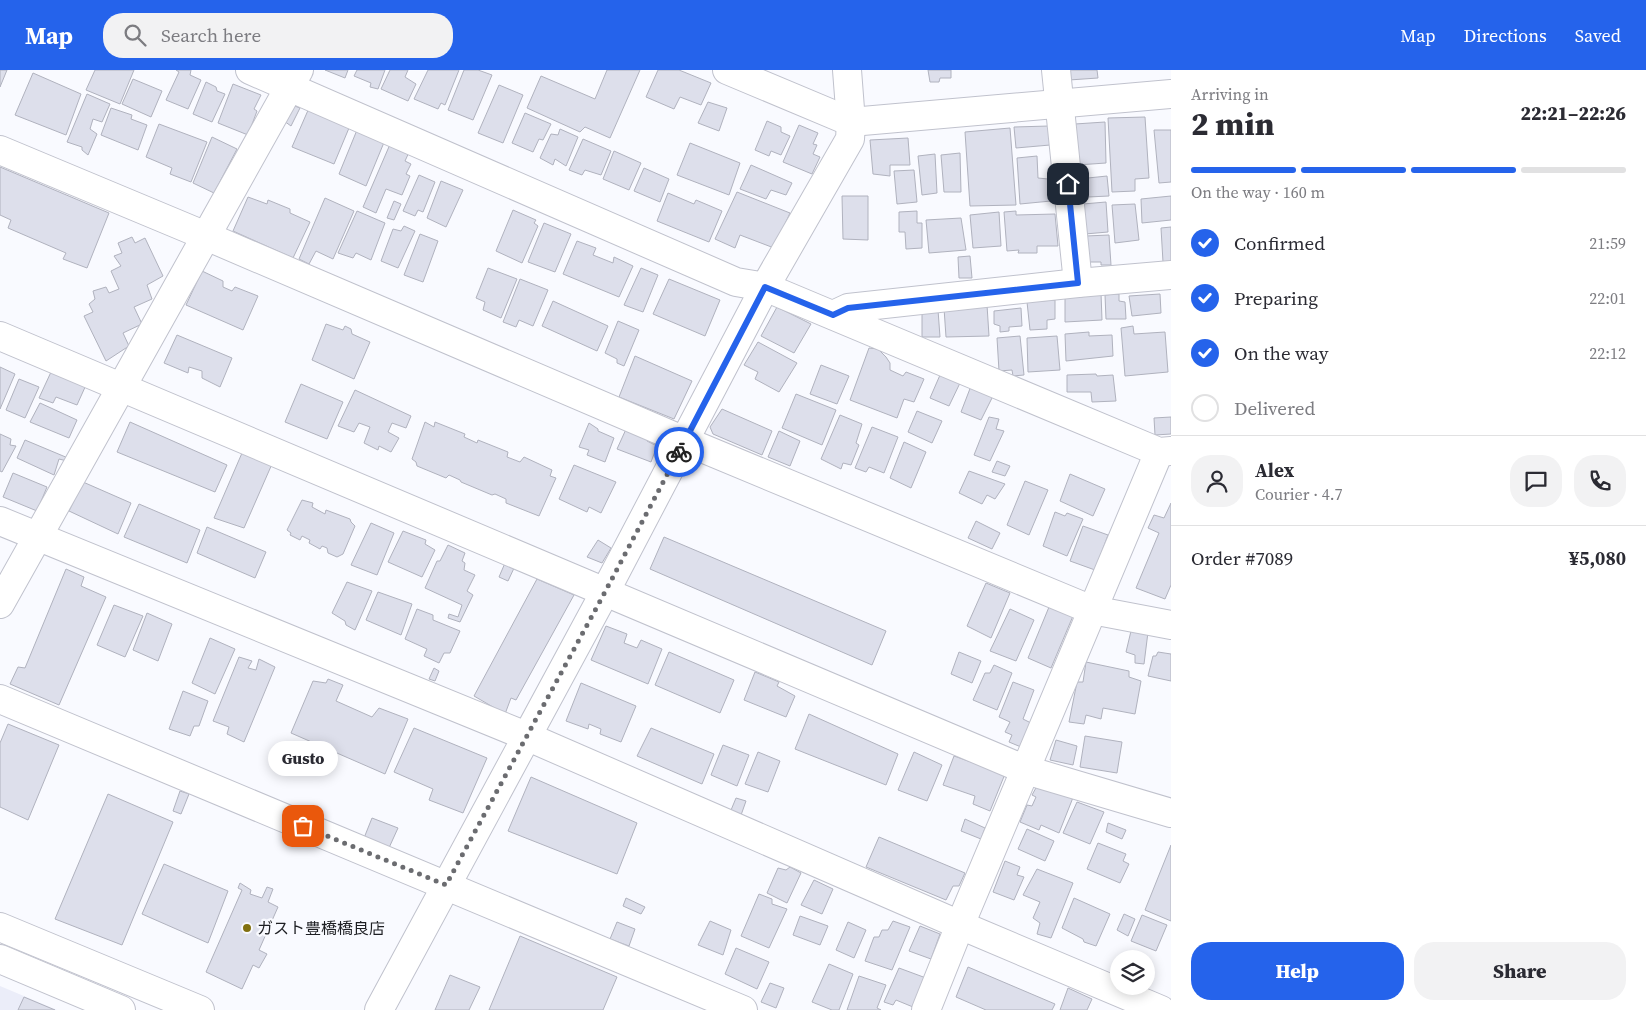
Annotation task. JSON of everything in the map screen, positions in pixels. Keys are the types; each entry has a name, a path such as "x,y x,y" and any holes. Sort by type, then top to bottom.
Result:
{"street":[{"path":"250,70 295,79 736,282 765,287 1165,452 1092,610 926,1010"},
{"path":"727,70 851,122 1171,94"},
{"path":"378,1010 605,592 765,287 850,139 851,122 847,70"},
{"path":"1056,70 1078,283"},
{"path":"0,604 295,79"},
{"path":"0,150 206,236 684,441 1092,610 1171,624"},
{"path":"833,315 848,308 1171,275"},
{"path":"0,336 1026,770 1171,814"},
{"path":"0,521 526,736 960,925 1161,1010"},
{"path":"0,699 742,1010"},
{"path":"0,927 200,1010"},
{"path":"0,959 121,1010"}],"shaded area":[{"path":"0,986 57,1010 0,1010"}],"building":[{"path":"0,70 7,70 0,87"},
{"path":"95,70 134,70 120,104 86,90"},
{"path":"176,70 191,70 190,75 201,80 188,109 166,100 179,72"},
{"path":"325,70 348,70 345,78"},
{"path":"357,70 385,70 378,89 370,87 371,83 354,76"},
{"path":"390,70 408,70 405,77 416,84 408,101 381,89"},
{"path":"428,70 459,70 445,105 441,103 438,109 414,99"},
{"path":"464,70 478,70 492,75 473,120 448,110"},
{"path":"607,70 640,70 610,138 585,127 580,132 527,108 541,76 595,99"},
{"path":"658,70 679,70 711,83 701,105 680,97 674,109 646,97"},
{"path":"928,70 951,70 951,78 940,78 939,82 930,82"},
{"path":"1069,70 1097,70 1098,78 1069,80"},
{"path":"33,73 81,94 66,135 15,115"},
{"path":"133,79 162,91 151,117 122,104"},
{"path":"206,82 216,87 217,91 225,94 212,122 193,114"},
{"path":"233,84 261,95 254,109 257,111 248,135 218,123"},
{"path":"499,85 523,95 503,143 478,133"},
{"path":"87,94 110,104 102,122 93,119 90,129 97,134 88,155 82,150 82,147 67,142"},
{"path":"708,102 727,108 719,131 698,123"},
{"path":"292,105 300,108 291,126 284,121"},
{"path":"111,108 132,115 131,119 147,125 138,150 101,135"},
{"path":"309,108 349,128 334,164 292,147"},
{"path":"525,113 551,124 543,140 539,139 533,152 512,143"},
{"path":"1145,117 1149,178 1135,179 1135,191 1112,192 1108,118"},
{"path":"767,121 781,127 781,132 790,136 781,155 771,151 769,156 755,150"},
{"path":"1105,122 1106,163 1077,165 1075,124"},
{"path":"159,124 207,142 191,182 170,174 172,168 146,157"},
{"path":"799,125 818,133 813,144 817,145 813,154 820,157 812,174 783,162"},
{"path":"1049,126 1050,145 1016,148 1014,127"},
{"path":"1010,128 1016,205 970,206 965,132"},
{"path":"560,129 578,137 566,166 555,159 553,165 540,158 551,134 558,135"},
{"path":"357,130 385,140 366,186 339,174"},
{"path":"1154,130 1171,130 1171,182 1159,183"},
{"path":"212,137 237,149 214,193 193,183"},
{"path":"908,138 910,165 890,165 890,176 873,174 870,140"},
{"path":"583,139 611,151 601,175 585,170 582,175 569,170"},
{"path":"391,142 410,150 405,161 411,164 406,174 410,176 402,195 386,189 376,213 363,207"},
{"path":"690,143 740,163 729,195 677,175"},
{"path":"614,151 641,163 629,190 603,179"},
{"path":"960,153 961,192 944,192 941,155"},
{"path":"935,154 937,193 922,195 918,156"},
{"path":"1037,156 1038,178 1048,179 1051,201 1020,204 1017,158"},
{"path":"751,165 792,183 786,195 771,190 766,199 740,189"},
{"path":"0,167 109,213 87,268 63,259 66,253 8,228 11,220 0,215"},
{"path":"644,168 669,179 660,202 634,191"},
{"path":"914,170 917,202 897,204 894,171"},
{"path":"419,175 435,182 423,212 418,210 415,216 403,211"},
{"path":"1107,176 1109,196 1088,197 1088,178"},
{"path":"441,181 463,190 446,227 427,218"},
{"path":"737,192 790,213 774,248 740,235 735,248 715,239"},
{"path":"668,193 694,204 696,200 722,211 709,242 657,221"},
{"path":"842,196 868,196 868,240 843,239"},
{"path":"1171,196 1171,220 1142,223 1141,199"},
{"path":"248,197 267,204 268,200 290,209 290,213 310,222 293,258 233,231"},
{"path":"325,198 354,211 333,259 316,251 309,264 299,259"},
{"path":"394,201 401,204 394,220 387,218"},
{"path":"1106,202 1108,232 1085,234 1083,204"},
{"path":"1135,204 1139,240 1115,243 1112,205"},
{"path":"513,210 536,220 534,223 538,226 522,263 496,251"},
{"path":"357,211 385,223 371,260 356,253 353,258 338,253"},
{"path":"917,211 917,223 922,223 922,248 906,249 905,232 899,232 899,212"},
{"path":"1016,211 1016,215 1055,214 1058,246 1037,246 1037,253 1018,253 1019,250 1007,251 1004,212"},
{"path":"999,212 1001,246 973,248 970,215"},
{"path":"961,218 966,250 929,253 926,220"},
{"path":"544,223 571,234 555,272 528,262"},
{"path":"404,226 415,231 398,268 381,261 393,229 401,231"},
{"path":"1171,227 1171,262 1163,262 1161,228"},
{"path":"420,234 438,241 423,282 404,275"},
{"path":"1109,235 1111,265 1101,265 1101,262 1087,262 1086,236"},
{"path":"132,237 135,243 145,238 163,276 147,285 152,299 134,307 142,324 123,333 129,346 106,361 84,316 93,312 89,304 95,299 93,291 106,287 109,293 119,289 111,271 121,266 114,256 122,253 118,243"},
{"path":"577,241 596,248 593,255 613,263 614,257 633,266 619,297 563,274"},
{"path":"970,256 972,278 959,278 958,257"},
{"path":"488,268 517,279 501,318 483,310 485,302 476,298"},
{"path":"641,268 658,275 643,312 624,305"},
{"path":"202,271 223,281 223,287 232,291 235,287 258,296 243,330 186,305"},
{"path":"520,279 548,290 533,326 519,320 516,327 503,322"},
{"path":"669,279 720,300 705,336 653,314"},
{"path":"1101,293 1102,320 1065,322 1065,297"},
{"path":"1119,294 1119,301 1125,302 1126,319 1106,319 1105,295"},
{"path":"1160,294 1161,313 1132,316 1129,296"},
{"path":"1055,300 1055,319 1047,320 1047,329 1030,330 1027,302"},
{"path":"553,301 608,326 597,351 542,326"},
{"path":"987,305 989,336 946,337 944,308"},
{"path":"777,307 811,324 794,353 761,336"},
{"path":"1021,308 1022,326 1009,327 1009,331 1000,332 1000,326 994,324 994,311"},
{"path":"938,310 940,337 922,337 922,311"},
{"path":"618,321 639,330 624,366 617,363 617,359 605,353"},
{"path":"326,324 343,330 345,326 351,329 352,334 370,342 354,379 312,360"},
{"path":"1133,326 1134,334 1165,332 1168,372 1125,376 1121,328"},
{"path":"1089,332 1089,336 1112,335 1113,356 1066,361 1065,334"},
{"path":"177,335 232,358 220,387 202,378 202,371 189,367 188,373 164,363"},
{"path":"1020,336 1024,375 1013,376 1012,370 999,371 997,338"},
{"path":"1057,336 1060,370 1028,372 1027,338"},
{"path":"758,342 797,363 779,392 755,379 758,372 744,365"},
{"path":"869,348 878,349 886,357 890,363 890,370 903,376 906,372 924,379 914,402 904,399 897,418 850,400"},
{"path":"635,356 692,381 674,419 619,397"},
{"path":"821,365 849,376 837,404 810,394"},
{"path":"0,367 15,374 0,409"},
{"path":"51,372 86,385 77,405 56,397 53,403 39,398"},
{"path":"1096,374 1097,376 1113,375 1116,401 1092,402 1091,392 1067,392 1067,375"},
{"path":"940,375 960,383 949,406 930,398"},
{"path":"19,379 39,387 25,418 6,410"},
{"path":"301,384 343,402 327,439 285,422"},
{"path":"971,386 993,396 981,420 961,412"},
{"path":"355,390 411,416 406,428 392,423 388,432 399,438 391,452 379,446 378,450 364,443 370,427 359,423 354,432 338,426"},
{"path":"796,394 836,410 822,445 782,428"},
{"path":"40,403 77,420 69,438 30,422"},
{"path":"722,409 772,431 762,455 713,434 710,427"},
{"path":"917,411 942,421 932,443 908,432"},
{"path":"840,415 862,424 856,443 859,445 851,465 843,463 841,469 821,459"},
{"path":"989,417 999,419 996,429 1004,431 990,461 974,455"},
{"path":"1171,417 1171,434 1155,435 1154,418"},
{"path":"130,422 227,465 215,492 117,452"},
{"path":"425,422 434,427 435,422 465,434 464,437 477,443 478,440 508,452 507,457 520,462 524,457 552,470 550,476 556,478 539,516 506,503 506,499 461,482 449,475 446,478 417,466 416,462 412,459"},
{"path":"589,423 598,431 614,438 605,462 587,455 589,450 579,447"},
{"path":"627,427 649,436 647,441 657,446 651,462 617,449"},
{"path":"872,427 898,437 884,473 869,467 866,472 855,468"},
{"path":"779,431 800,441 790,466 768,457"},
{"path":"0,434 11,439 10,445 16,446 2,472 0,471"},
{"path":"25,440 68,458 67,461 59,459 54,475 17,458"},
{"path":"904,442 926,452 911,488 890,478"},
{"path":"242,453 272,464 244,528 214,518"},
{"path":"997,461 1010,466 1005,476 992,472"},
{"path":"574,465 616,482 601,513 589,507 587,512 559,499"},
{"path":"969,471 1005,484 995,499 987,495 982,504 959,493"},
{"path":"13,473 47,487 37,511 3,497"},
{"path":"1070,474 1105,489 1093,516 1060,501"},
{"path":"1025,481 1048,490 1029,535 1007,525"},
{"path":"83,482 131,503 118,534 69,511"},
{"path":"302,500 313,503 312,507 325,514 326,510 350,519 355,526 343,554 337,557 328,553 327,548 322,546 320,549 309,543 310,540 302,536 300,540 290,535 291,533 287,530"},
{"path":"1171,503 1171,585 1165,599 1136,588 1159,533 1148,528 1154,515 1164,518"},
{"path":"139,504 200,530 187,563 124,537"},
{"path":"1055,512 1065,516 1067,513 1083,519 1067,556 1043,546"},
{"path":"976,521 1000,533 992,549 968,538"},
{"path":"371,523 394,533 377,575 351,565"},
{"path":"1083,526 1108,535 1095,570 1070,561"},
{"path":"207,527 266,552 255,578 197,553"},
{"path":"403,531 426,540 425,544 435,550 422,577 388,562"},
{"path":"664,537 886,631 872,665 650,569"},
{"path":"598,540 611,548 602,563 587,557"},
{"path":"448,545 465,553 462,561 465,563 464,570 475,575 467,591 473,595 460,622 448,618 449,614 458,617 462,605 425,588 437,561 440,561"},
{"path":"505,563 515,566 508,581 499,577"},
{"path":"66,569 84,577 81,586 106,597 59,705 10,684 18,667 25,668"},
{"path":"537,579 574,595 516,700 511,698 505,714 474,696"},
{"path":"347,582 372,591 355,630 332,613"},
{"path":"986,583 1010,593 991,638 967,626"},
{"path":"378,592 412,604 401,635 366,620"},
{"path":"114,605 143,616 125,657 97,645"},
{"path":"1049,607 1073,616 1051,668 1028,658"},
{"path":"417,609 433,615 433,620 460,631 450,653 444,653 439,663 424,656 427,649 405,639"},
{"path":"1010,609 1034,620 1016,661 990,651"},
{"path":"147,613 172,624 158,661 133,650"},
{"path":"606,626 627,634 624,643 637,648 641,640 662,649 648,684 591,660"},
{"path":"1131,631 1148,632 1144,664 1135,663 1135,655 1126,652"},
{"path":"210,638 235,649 215,694 192,683"},
{"path":"669,652 734,680 720,713 655,685"},
{"path":"959,652 981,661 972,683 951,674"},
{"path":"1158,652 1171,654 1171,681 1148,676 1153,656 1156,656"},
{"path":"239,657 252,661 248,668 256,670 259,659 275,667 244,742 227,734 229,727 213,721"},
{"path":"1086,662 1129,671 1129,677 1141,681 1135,714 1103,708 1101,719 1086,715 1084,724 1069,722 1077,682 1083,682"},
{"path":"994,665 1012,673 997,710 973,700 985,673 990,673"},
{"path":"434,668 439,671 435,681 429,679"},
{"path":"755,672 779,682 777,686 795,696 786,717 744,700"},
{"path":"328,679 343,685 336,701 372,717 379,708 408,719 385,774 291,733 313,681 326,683"},
{"path":"1013,682 1034,690 1023,719 1031,723 1021,747 1009,742 1012,735 1005,732 1010,722 999,717"},
{"path":"581,683 636,706 621,742 600,734 601,729 589,724 588,729 566,721"},
{"path":"183,691 208,701 199,726 194,726 190,736 169,729"},
{"path":"809,714 898,754 886,785 795,749"},
{"path":"8,724 59,745 28,820 0,807 0,743"},
{"path":"414,728 487,758 463,813 429,800 433,789 394,772"},
{"path":"651,728 714,754 702,784 637,756"},
{"path":"1085,736 1122,742 1117,773 1080,767"},
{"path":"1056,740 1077,746 1073,765 1050,760"},
{"path":"723,745 749,755 737,786 711,775"},
{"path":"758,752 780,761 768,792 745,784"},
{"path":"914,752 942,765 927,801 898,790"},
{"path":"954,756 1005,774 990,811 973,804 975,796 943,785"},
{"path":"531,777 637,823 617,874 508,831"},
{"path":"1037,786 1074,795 1059,833 1041,825 1039,830 1020,822 1027,805 1032,806 1036,797 1032,795"},
{"path":"180,791 189,794 181,814 173,811"},
{"path":"108,794 173,822 122,945 55,919"},
{"path":"736,798 746,801 740,818 729,815"},
{"path":"1077,802 1104,812 1090,844 1063,833"},
{"path":"372,818 398,828 388,850 364,838"},
{"path":"965,819 985,828 981,839 961,831"},
{"path":"1108,823 1126,830 1122,839 1106,832"},
{"path":"1027,829 1054,841 1045,861 1018,849"},
{"path":"879,837 965,873 959,886 953,886 946,900 866,867"},
{"path":"1098,843 1126,854 1123,861 1129,864 1120,883 1087,869"},
{"path":"1171,845 1171,921 1145,910"},
{"path":"1005,861 1020,867 1017,875 1024,877 1014,900 993,892"},
{"path":"164,864 228,891 208,943 142,914"},
{"path":"790,867 801,873 787,903 767,893 778,868 786,870"},
{"path":"1037,869 1073,883 1051,938 1037,934 1040,923 1033,918 1040,902 1023,895"},
{"path":"814,880 833,889 822,914 801,905"},
{"name":"ガスト豊橋橋良店","path":"240,883 251,890 250,894 262,898 267,887 273,889 268,902 278,907 259,950 267,954 259,968 253,965 242,989 206,972 242,890 238,888"},
{"path":"759,894 772,899 772,904 787,909 769,948 741,936"},
{"path":"626,898 645,907 641,914 623,906"},
{"path":"1074,898 1110,914 1096,946 1084,942 1083,939 1062,928"},
{"path":"1124,914 1135,919 1128,936 1117,930"},
{"path":"1142,915 1167,925 1156,951 1131,941"},
{"path":"800,916 828,926 820,945 793,935"},
{"path":"710,921 731,930 723,955 698,945"},
{"path":"893,921 910,927 892,970 865,961 874,937 879,937 882,930 888,930"},
{"path":"617,922 635,929 629,946 610,939"},
{"path":"848,922 866,930 854,958 836,950"},
{"path":"920,926 940,934 931,959 909,951"},
{"path":"520,936 617,977 603,1010 489,1010"},
{"path":"736,948 769,962 757,989 725,974"},
{"path":"829,964 853,974 839,1010 832,1010 812,1002"},
{"path":"968,967 1055,1004 1052,1010 986,1010 956,997"},
{"path":"899,968 926,978 913,1007 896,1000 893,1005 884,1002"},
{"path":"450,975 480,987 469,1010 435,1010"},
{"path":"859,976 886,985 877,1008 881,1010 847,1010"},
{"path":"770,983 784,988 776,1008 761,1002"},
{"path":"1068,988 1092,999 1087,1010 1060,1010"},
{"path":"24,997 55,1010 18,1010"}],"way so far":[{"path":"303,826 446,885 679,452"}],"place":[{"name":"Gusto","path":"303,826"},
{"name":"ガスト豊橋橋良店","path":"247,928"}],"route":[{"path":"679,452 765,287 833,315 848,308 1078,283 1068,184"}]}
